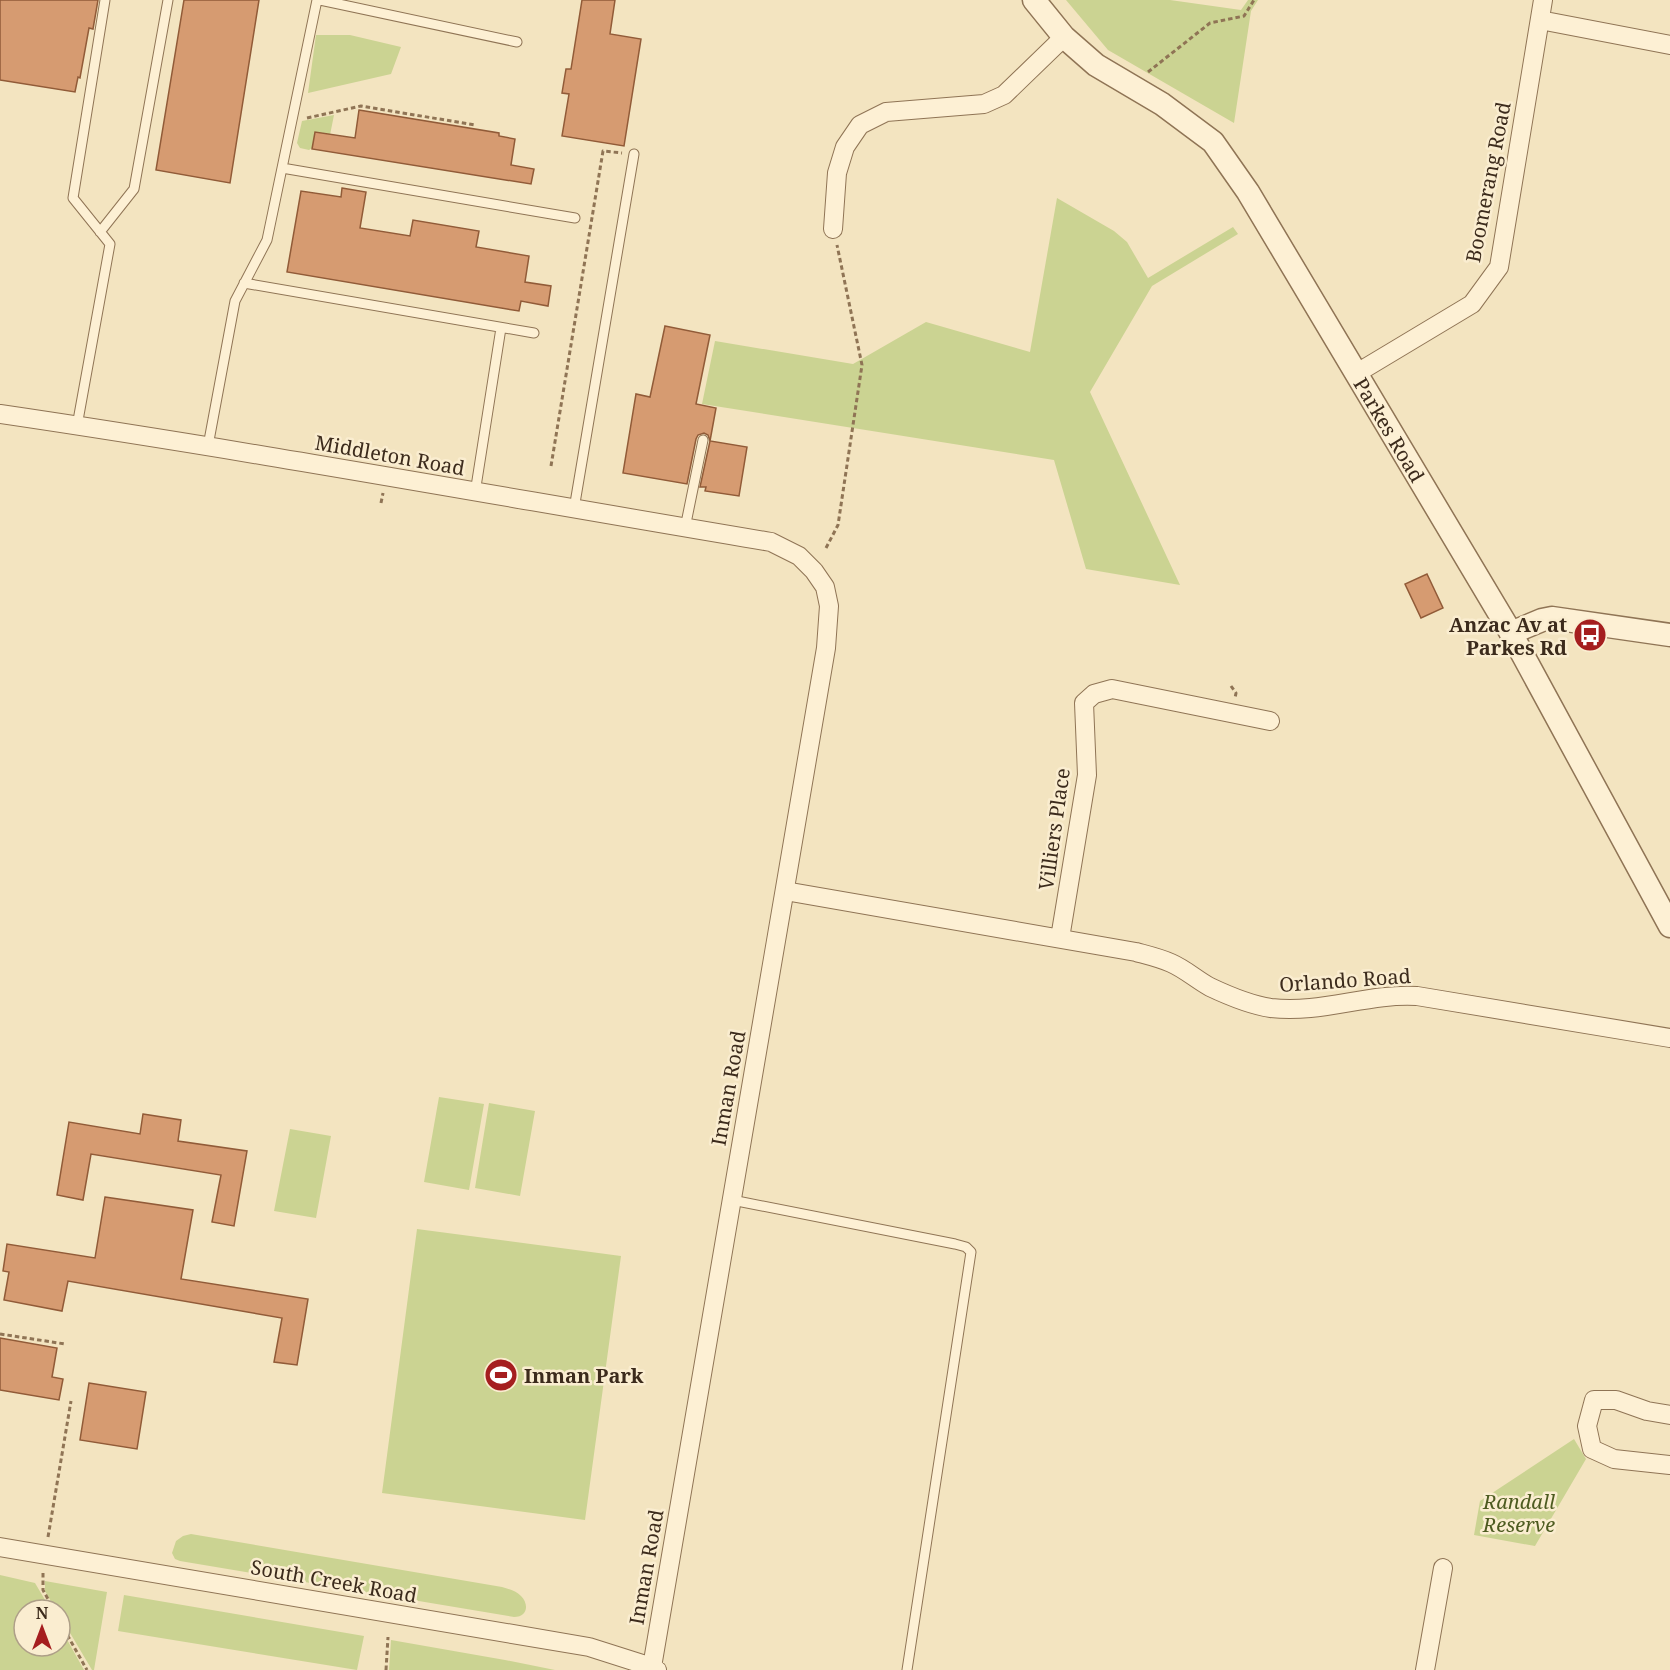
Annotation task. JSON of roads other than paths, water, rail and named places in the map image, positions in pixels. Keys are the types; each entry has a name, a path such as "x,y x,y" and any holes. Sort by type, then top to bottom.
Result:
{"street":[{"name":"Parkes Road","path":"1034,0 1064,37 1096,64 1162,105 1213,142 1248,192 1511,633 1670,926"},
{"name":"Boomerang Road","path":"1357,373 1472,304 1498,267 1543,0"},
{"path":"1540,20 1670,45"},
{"path":"833,229 837,173 845,147 860,125 886,112 984,104 1004,95 1064,37"},
{"name":"Middleton Road","path":"0,414 208,446 771,542"},
{"name":"Inman Road","path":"654,1668 826,648 829,606 825,587 814,571 799,556 771,542"},
{"path":"1511,633 1552,618 1670,635"},
{"name":"Villiers Place","path":"1060,938 1087,775 1084,703 1094,694 1112,689 1270,721"},
{"name":"Orlando Road","path":"785,891 1136,952 1171,963 1211,987 1245,1002 1270,1008 1321,1008 1367,999 1399,995 1417,996 1670,1038"},
{"path":"1670,1415 1647,1411 1616,1400 1594,1400 1587,1426 1592,1449 1614,1459 1670,1465"},
{"name":"South Creek Road","path":"0,1547 589,1647 654,1668"},
{"path":"1425,1670 1443,1568"}],"lane":[{"path":"77,426 110,244 73,198 105,0"},
{"path":"100,232 134,189 168,0"},
{"path":"208,446 234,302 267,240 318,0 517,42"},
{"path":"574,509 631,152"},
{"path":"282,168 575,218"},
{"path":"244,283 534,333"},
{"path":"475,493 501,328"},
{"path":"685,528 703,440"},
{"path":"732,1200 955,1244 966,1247 971,1252 907,1670"}],"place":[{"name":"Anzac Av at Parkes Rd","path":"1590,635"},
{"name":"Inman Park","path":"501,1375"}],"park label":[{"name":"Randall Reserve","path":"1519,1512"}]}
